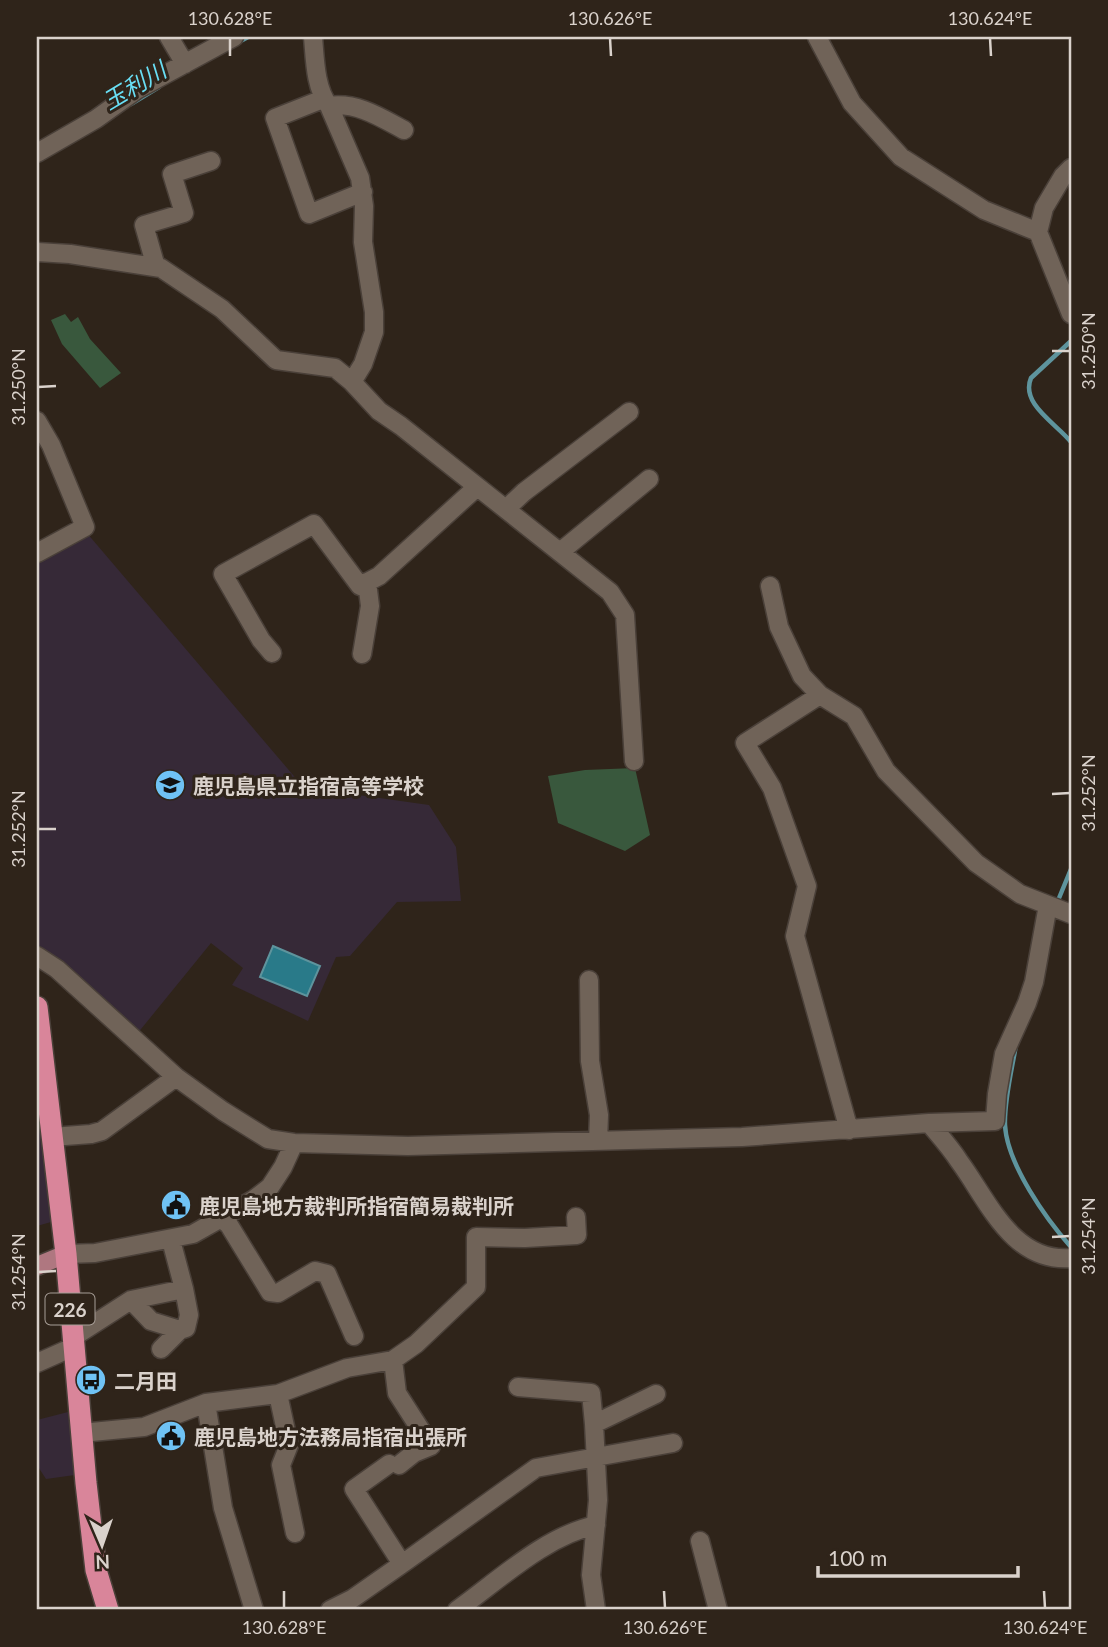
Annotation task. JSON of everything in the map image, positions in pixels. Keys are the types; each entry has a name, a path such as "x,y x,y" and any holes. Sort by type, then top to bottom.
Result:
{"highway":[{"name":"226","path":"37,1007 66,1254 96,1570 108,1610"}],"main road":[{"path":"37,1266 66,1254"}],"street":[{"path":"169,37 185,64"},
{"path":"37,153 96,119 138,89 234,37"},
{"path":"313,37 316,68 326,102 360,178 363,192 363,242 374,312 374,332 363,364 352,382"},
{"path":"817,37 852,103 901,157 984,211 1038,232"},
{"path":"363,192 309,214 275,118 326,102 366,110 404,130"},
{"path":"156,267 144,225 184,213 172,174 211,161"},
{"path":"1071,168 1063,176 1044,208 1038,232 1071,314"},
{"path":"37,252 70,254 161,268 222,309 276,360 335,368 379,411 610,592 620,603 625,615 634,761"},
{"path":"506,509 524,492 629,412"},
{"path":"37,421 51,445 85,527 37,553"},
{"path":"560,552 649,479"},
{"path":"272,653 261,640 223,574 314,524 360,586 379,576 477,487"},
{"path":"362,654 370,606 367,582"},
{"path":"770,586 779,627 802,676 820,695 854,716 886,771 976,863 1020,894 1069,912"},
{"path":"820,695 745,743 772,788 807,886 795,936 849,1130"},
{"path":"37,956 57,969 176,1077 268,1139 294,1143 408,1146 741,1138 929,1123 995,1121 1003,1054 1034,982 1048,905"},
{"path":"589,980 590,1061 599,1115 598,1141"},
{"path":"52,1137 102,1131 176,1077"},
{"path":"929,1123 959,1160 1003,1226 1020,1243 1036,1253 1071,1258"},
{"path":"66,1254 95,1253 193,1234 253,1200 270,1186 294,1143"},
{"path":"81,1433 144,1427 206,1403 278,1394 347,1368 393,1360 416,1344 476,1287 476,1237 577,1235 576,1217"},
{"path":"221,1218 229,1225 270,1292 278,1293 316,1271 327,1274 354,1336"},
{"path":"161,1349 180,1330 186,1328 189,1315 171,1240"},
{"path":"37,1363 73,1343 131,1300 184,1289"},
{"path":"131,1300 151,1321 180,1330"},
{"path":"393,1360 397,1393 431,1446 414,1453 354,1489 402,1564"},
{"path":"518,1387 591,1393 596,1458 596,1525 591,1575 596,1610"},
{"path":"278,1394 289,1445 281,1465 295,1533"},
{"path":"594,1424 656,1394"},
{"path":"206,1403 223,1507 254,1610"},
{"path":"330,1610 355,1604 402,1564 536,1468 673,1443"},
{"path":"457,1610 548,1544 580,1528 596,1525"},
{"path":"699,1541 719,1610"}],"shaded area":[{"name":"鹿児島県立指宿高等学校","path":"86,532 299,782 309,788 429,805 456,847 461,901 397,902 350,956 336,957 308,1021 232,985 243,968 211,943 137,1034 37,944 37,557"},
{"path":"37,1086 51,1222 37,1226"},
{"path":"68,1412 75,1475 46,1479 37,1465 37,1420"}],"green space":[{"path":"65,314 71,322 78,317 90,339 121,373 100,388 62,344 51,320"},
{"path":"635,768 650,835 625,851 558,823 548,776 585,770"}],"water":[{"path":"273,946 320,966 307,996 260,977"}],"waterway":[{"name":"玉利川","path":"237,43 248,37"},
{"name":"玉利川","path":"131,104 159,87"},
{"path":"1071,341 1031,378 1029,387 1035,405 1071,442"},
{"path":"1057,903 1071,869"},
{"path":"1016,1045 1006,1106 1007,1140 1029,1190 1071,1247"}],"place":[{"name":"鹿児島県立指宿高等学校","path":"170,785"},
{"name":"鹿児島地方裁判所指宿簡易裁判所","path":"176,1205"},
{"name":"二月田","path":"91,1380"},
{"name":"鹿児島地方法務局指宿出張所","path":"171,1436"}]}
